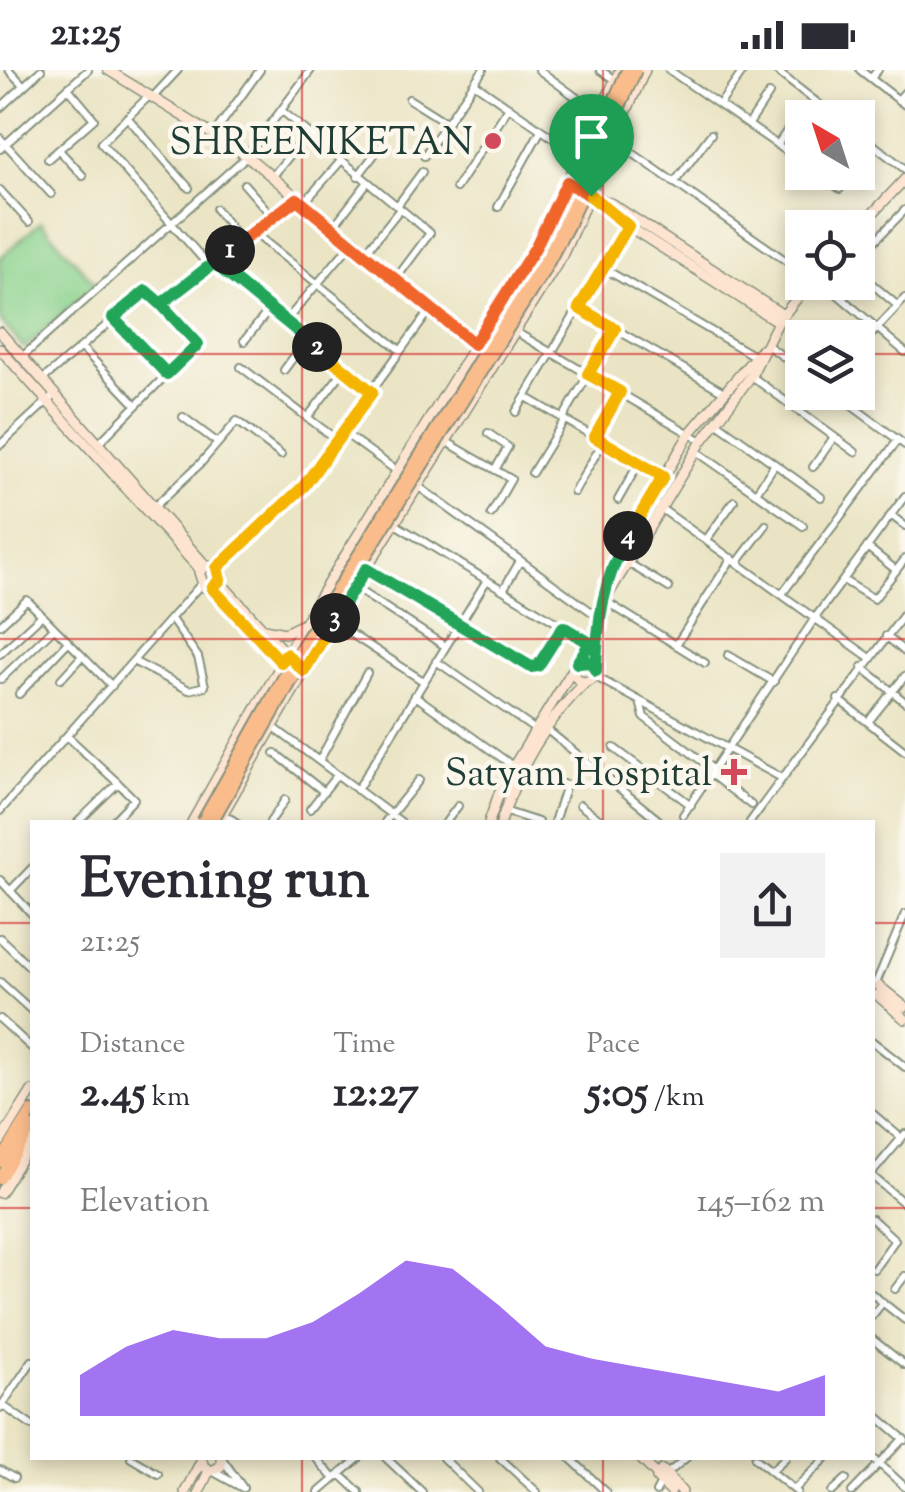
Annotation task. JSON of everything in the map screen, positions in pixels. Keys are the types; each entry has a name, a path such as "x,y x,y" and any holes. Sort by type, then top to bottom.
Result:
{"main road":[{"path":"203,820 290,664 537,266 561,222 624,70"},
{"path":"218,820 326,620 544,272 636,70"},
{"path":"0,1162 30,1107"},
{"path":"0,1179 30,1130"}],"street":[{"path":"9,70 24,86"},
{"path":"0,108 40,70"},
{"path":"51,194 2,144 88,70"},
{"path":"108,70 247,156 474,344"},
{"path":"121,79 129,70"},
{"path":"178,70 101,143 211,265 372,392"},
{"path":"213,135 260,70"},
{"path":"23,356 247,156 311,70"},
{"path":"424,156 483,70"},
{"path":"539,70 599,114"},
{"path":"600,70 615,80"},
{"path":"193,820 304,623 535,248 615,80 624,70"},
{"path":"218,820 333,622 562,256 594,198 645,70"},
{"path":"669,70 785,149"},
{"path":"775,70 814,100"},
{"path":"860,70 902,102 905,92"},
{"path":"871,78 878,70"},
{"path":"720,104 742,74"},
{"path":"474,83 579,156"},
{"path":"48,160 94,119 68,88"},
{"path":"749,124 770,94"},
{"path":"409,99 446,123"},
{"path":"553,138 581,100"},
{"path":"456,188 509,107"},
{"path":"282,110 431,234 395,280"},
{"path":"127,117 189,188"},
{"path":"498,206 541,130"},
{"path":"272,177 308,133"},
{"path":"674,184 712,134"},
{"path":"778,144 785,134"},
{"path":"614,140 785,260"},
{"path":"358,176 381,146"},
{"path":"875,146 905,169"},
{"path":"59,150 83,176"},
{"path":"161,304 273,217 300,201 340,162"},
{"path":"364,254 422,172"},
{"path":"875,212 905,179"},
{"path":"567,182 628,226 780,318"},
{"path":"332,228 367,183"},
{"path":"244,184 273,217"},
{"path":"0,190 29,222"},
{"path":"594,198 612,204 780,318"},
{"path":"216,209 240,242"},
{"path":"875,241 905,210"},
{"path":"516,412 628,226"},
{"path":"253,232 401,350"},
{"path":"286,322 351,244"},
{"path":"603,268 754,356"},
{"path":"875,286 898,306"},
{"path":"42,380 146,291 198,344 98,444"},
{"path":"877,328 905,298"},
{"path":"604,603 702,440 750,376 780,318 795,300"},
{"path":"844,300 905,352"},
{"path":"579,308 724,392"},
{"path":"244,342 270,310"},
{"path":"0,811 201,584 208,568 304,486 430,310"},
{"path":"113,318 167,374"},
{"path":"532,473 615,329"},
{"path":"0,332 42,380 51,398 208,568"},
{"path":"516,332 702,440"},
{"path":"284,370 307,339"},
{"path":"502,820 517,768 592,676 594,639 614,561 690,433 766,344"},
{"path":"766,344 785,358"},
{"path":"81,347 136,405"},
{"path":"0,350 98,444 208,568 216,585 265,645 284,658"},
{"path":"241,367 337,440"},
{"path":"308,418 344,370"},
{"path":"750,376 855,452"},
{"path":"574,492 620,392"},
{"path":"526,396 663,477"},
{"path":"0,445 51,398"},
{"path":"782,594 902,442 858,410"},
{"path":"182,417 218,443"},
{"path":"154,507 238,420 280,454"},
{"path":"716,422 821,498"},
{"path":"343,432 600,618"},
{"path":"488,433 508,446 495,470"},
{"path":"813,467 834,436"},
{"path":"447,442 512,481 490,514"},
{"path":"696,451 802,526"},
{"path":"618,500 639,463"},
{"path":"756,494 775,464"},
{"path":"683,816 815,618 905,496"},
{"path":"649,500 869,658"},
{"path":"706,540 734,501"},
{"path":"891,515 905,526"},
{"path":"395,524 563,627 594,639"},
{"path":"676,646 734,560 766,525"},
{"path":"867,547 896,570"},
{"path":"843,580 872,600 905,559"},
{"path":"503,590 520,561"},
{"path":"628,563 669,588"},
{"path":"366,569 534,668 563,627"},
{"path":"358,790 487,580"},
{"path":"201,584 216,585 262,627 301,675"},
{"path":"355,588 445,646"},
{"path":"0,624 26,600 112,686"},
{"path":"604,603 705,663"},
{"path":"751,820 905,613"},
{"path":"0,654 42,615"},
{"path":"134,662 189,690 205,686 198,657 170,619"},
{"path":"333,622 424,681"},
{"path":"262,627 284,633 304,623"},
{"path":"1,679 54,628"},
{"path":"886,636 905,652"},
{"path":"490,820 534,729 594,639"},
{"path":"19,694 68,642"},
{"path":"265,645 273,678"},
{"path":"728,655 774,682"},
{"path":"60,679 82,656"},
{"path":"436,661 534,729"},
{"path":"576,665 591,662 592,676"},
{"path":"576,665 575,676 592,676 782,778"},
{"path":"862,667 905,702"},
{"path":"318,760 367,674"},
{"path":"868,722 905,676"},
{"path":"414,695 517,768 566,784 555,820"},
{"path":"838,699 905,751"},
{"path":"640,700 641,714 751,805"},
{"path":"272,726 398,820"},
{"path":"546,729 660,820"},
{"path":"67,736 134,799 114,820"},
{"path":"614,748 691,805"},
{"path":"275,753 324,792"},
{"path":"310,808 337,775"},
{"path":"387,820 418,780"},
{"path":"80,820 118,783"},
{"path":"271,820 285,800"},
{"path":"580,805 600,820"},
{"path":"448,820 458,806"},
{"path":"504,811 532,820"},
{"path":"10,891 30,870"},
{"path":"0,880 30,908"},
{"path":"875,989 905,914"},
{"path":"890,949 905,934"},
{"path":"0,938 30,967"},
{"path":"0,982 30,1010"},
{"path":"875,989 905,1007"},
{"path":"875,989 905,1019"},
{"path":"0,1019 30,1046"},
{"path":"875,1042 905,1067"},
{"path":"0,1142 30,1107"},
{"path":"875,1116 903,1136 875,1171"},
{"path":"0,1193 30,1144"},
{"path":"875,1178 905,1204"},
{"path":"875,1223 895,1240 875,1268"},
{"path":"896,1288 905,1276"},
{"path":"875,1296 905,1320"},
{"path":"875,1312 883,1302"},
{"path":"875,1341 905,1365"},
{"path":"30,1366 1,1406 30,1425"},
{"path":"852,1492 904,1439 875,1415"},
{"path":"134,1460 158,1474"},
{"path":"185,1492 201,1460"},
{"path":"202,1460 211,1471 245,1490"},
{"path":"198,1492 220,1460"},
{"path":"223,1460 245,1490"},
{"path":"318,1460 358,1492"},
{"path":"319,1492 356,1460"},
{"path":"388,1460 422,1492"},
{"path":"448,1460 478,1492"},
{"path":"502,1460 537,1492"},
{"path":"572,1460 606,1492"},
{"path":"642,1460 682,1492"},
{"path":"662,1479 684,1460"},
{"path":"758,1460 796,1491 824,1460"},
{"path":"772,1470 783,1460"},
{"path":"875,1460 905,1487"},
{"path":"0,1470 14,1478"},
{"path":"662,1479 671,1492"},
{"path":"832,1492 846,1479"}],"green space":[{"path":"41,222 96,285 24,348 0,320 0,258"}],"place":[{"name":"SHREENIKETAN","path":"493,141"},
{"name":"Satyam Hospital","path":"734,772"}],"route":[{"path":"591,196 567,182 535,248 474,344 297,199 240,242 161,304 198,344 167,374 113,318 146,291 161,304 214,263 372,392 304,486 217,568 220,580 212,588 281,662 286,654 304,671 366,569 534,668 563,627 590,643 577,663 591,662 596,671 596,634 607,577 663,477 595,437 620,392 588,374 615,329 579,308 628,226 591,196"}]}
